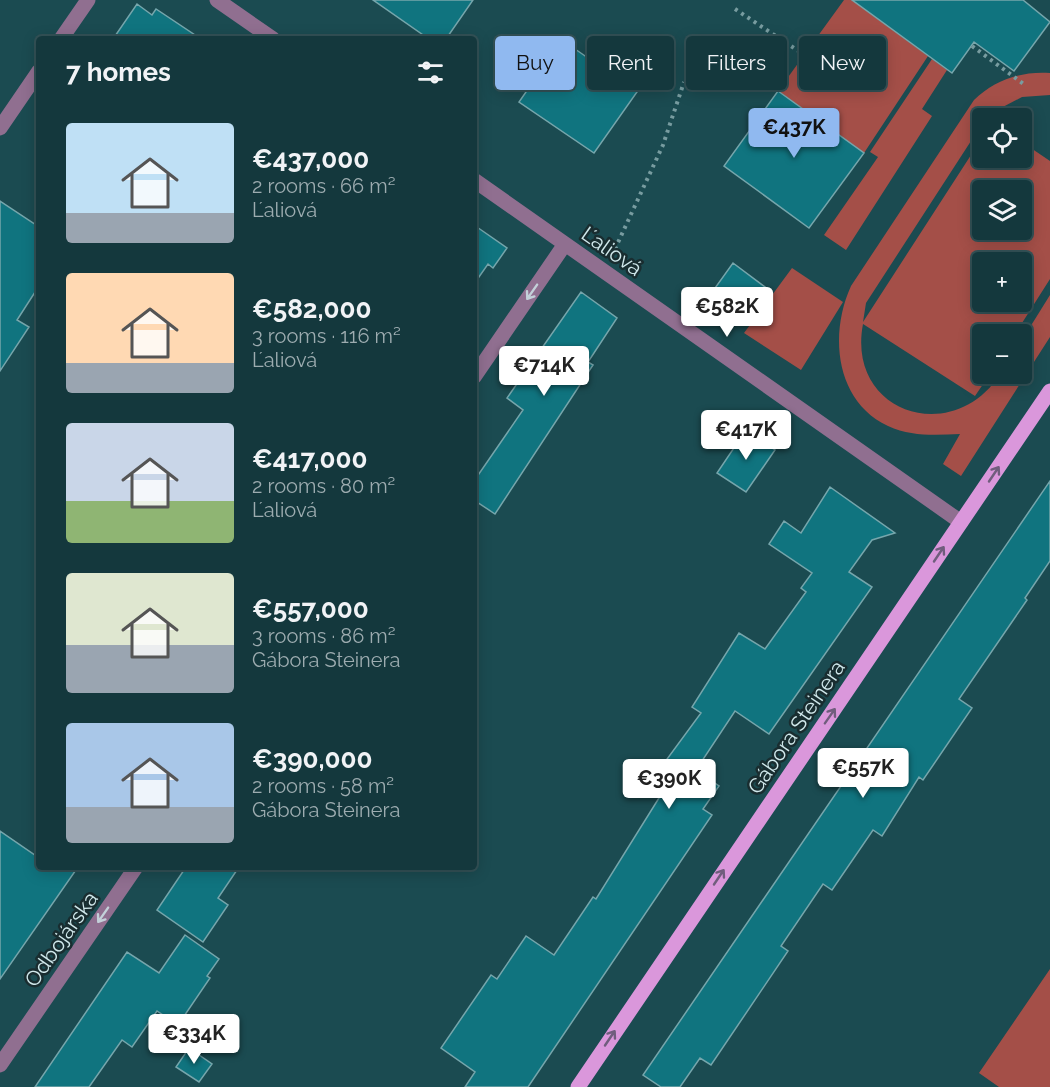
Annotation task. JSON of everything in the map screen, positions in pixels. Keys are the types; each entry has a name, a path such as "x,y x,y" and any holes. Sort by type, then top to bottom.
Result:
{"main road":[{"name":"Gábora Steinera","path":"578,1087 1050,391"}],"street":[{"path":"63,36 88,0"},
{"path":"217,0 269,36"},
{"path":"0,128 36,75"},
{"name":"Ľaliová","path":"477,182 961,522"},
{"path":"477,372 565,244"},
{"name":"Odbojárska","path":"0,1065 134,870"}],"path":[{"path":"735,9 799,51"},
{"path":"972,46 1025,85"},
{"path":"615,249 663,145 684,82"}],"shaded area":[{"path":"844,0 852,0 928,56 864,153 778,91 787,90 787,79 799,62 799,90 886,90 886,36 818,36"},
{"path":"932,59 947,70 922,109 932,116 846,250 824,235 878,157 870,152"},
{"path":"1050,73 1050,95 1022,97 1001,108 972,108 972,139 866,303 863,322 972,153 972,168 1032,168 1032,149 1050,161 1050,279 1032,307 1032,252 972,252 972,312 1029,312 1021,324 972,324 972,384 983,384 975,396 863,324 862,355 871,380 887,399 908,410 932,414 957,410 980,397 991,384 1020,384 961,476 943,464 960,434 924,434 897,430 870,415 857,400 847,383 841,365 840,325 851,286 974,100 1000,82 1029,74"},
{"path":"792,268 843,302 801,370 744,333"},
{"path":"1050,295 1050,337 1032,365 1032,324"},
{"path":"1050,969 1050,1087 999,1087 979,1073"}],"building":[{"path":"373,0 473,0 448,36 425,36"},
{"path":"852,0 1023,0 1050,22 1014,71 974,42 952,73"},
{"path":"137,4 152,15 156,9 196,36 115,36"},
{"path":"575,49 587,57 587,90 634,90 637,92 594,153 519,102 527,90 575,90"},
{"path":"778,91 864,153 809,228 724,166"},
{"path":"0,201 36,225 36,291 17,320 29,327 0,371"},
{"path":"477,227 507,248 493,268 488,264 477,280"},
{"path":"733,263 765,287 742,319 710,295"},
{"path":"581,292 617,318 588,362 593,365 495,514 477,502 477,477 523,410 507,398"},
{"path":"746,430 775,450 746,492 717,473"},
{"path":"1050,481 1050,561 1025,598 1027,600 959,699 972,708 923,780 919,777 882,836 873,830 832,890 823,884 781,946 788,951 711,1065 700,1058 680,1087 661,1087 643,1075"},
{"path":"830,487 895,533 872,540 849,572 872,587 769,734 735,711 696,770 719,786 703,809 712,815 528,1087 465,1087 475,1072 441,1048 491,975 497,979 526,936 554,955 593,897 596,899 659,798 655,796 668,777 659,770 701,713 692,707 739,633 765,649 806,592 801,588 812,573 769,544 784,521 801,533"},
{"path":"0,831 36,856 36,870 76,870 0,979"},
{"path":"184,870 237,870 218,898 228,905 203,942 157,910"},
{"path":"185,935 219,959 207,976 210,978 178,1025 157,1011 132,1047 122,1040 89,1087 35,1087 127,952 159,973"},
{"path":"189,1048 212,1064 199,1082 176,1067"}]}
